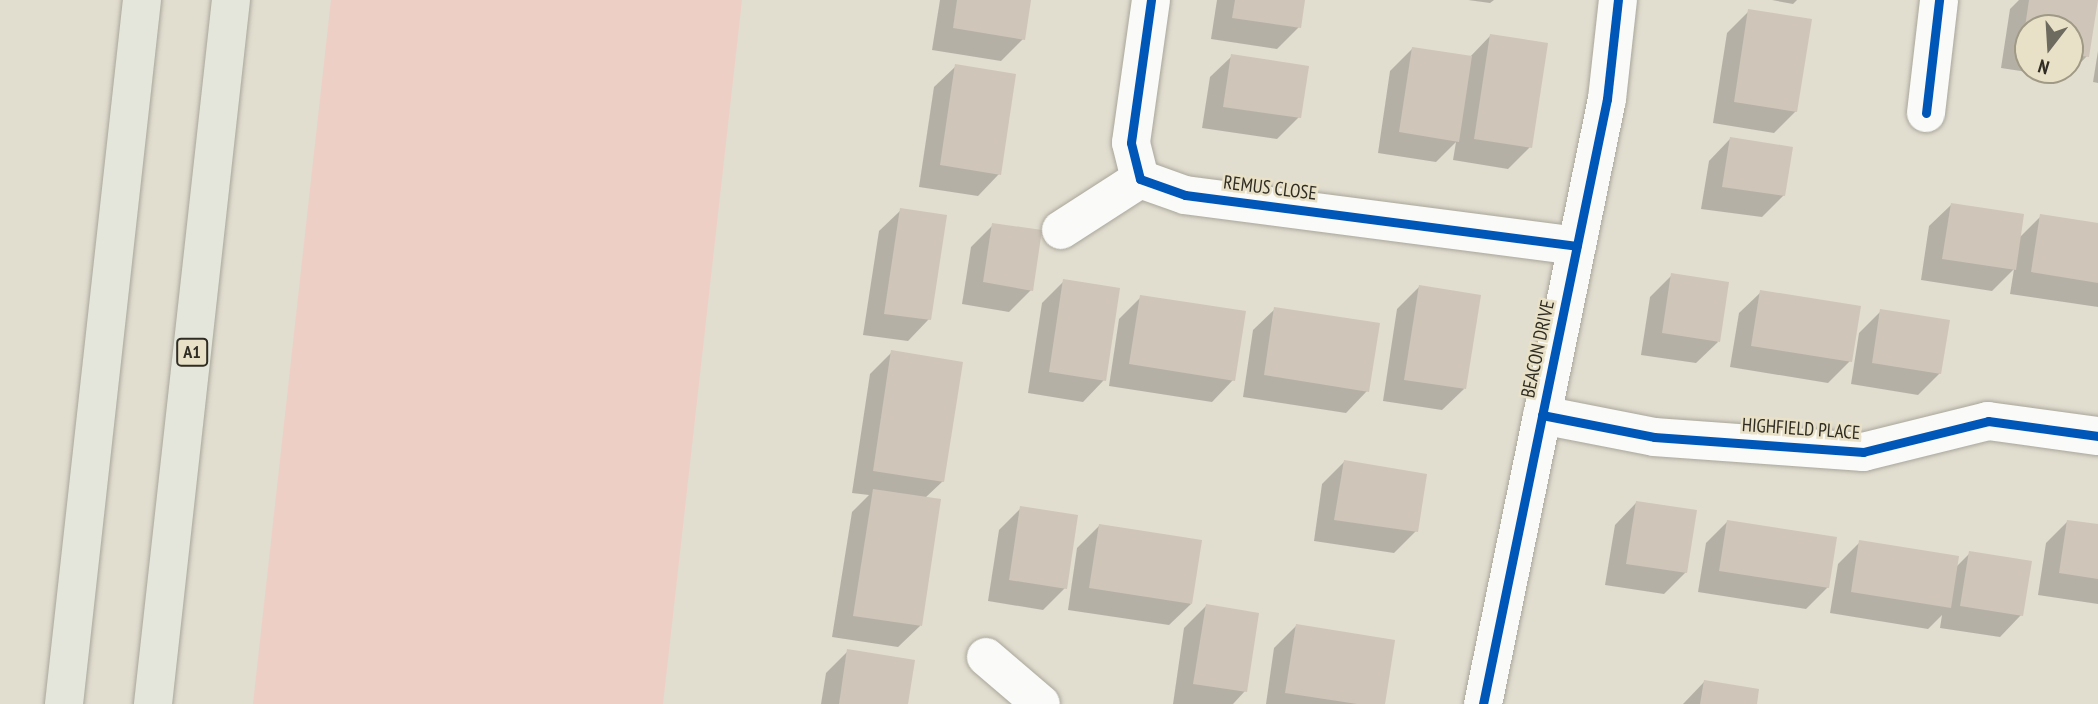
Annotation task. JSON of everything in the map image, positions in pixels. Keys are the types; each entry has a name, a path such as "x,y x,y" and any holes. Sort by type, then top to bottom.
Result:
{"highway":[{"path":"64,704 142,0"},
{"name":"A1","path":"153,704 231,0"}],"street":[{"path":"1061,230 1140,179 1131,143 1151,0"},
{"name":"BEACON DRIVE","path":"1483,704 1607,99 1618,0"},
{"path":"1926,113 1939,0"},
{"name":"REMUS CLOSE","path":"1140,179 1185,195 1577,246"},
{"name":"HIGHFIELD PLACE","path":"1542,415 1654,437 1864,452 1988,421 2098,436"},
{"path":"986,657 1041,704"}],"shaded area":[{"path":"331,0 742,0 663,704 253,704"}],"building":[{"path":"957,0 1031,0 1025,40 953,28"},
{"path":"1235,0 1305,0 1301,28 1232,18"},
{"path":"2029,0 2098,0 2089,57 2084,56 2084,14 2027,14"},
{"path":"1748,9 1812,19 1797,112 1734,102"},
{"path":"1490,34 1548,43 1532,148 1474,139"},
{"path":"1412,47 1472,56 1459,142 1399,132"},
{"path":"1231,54 1309,66 1301,118 1223,107"},
{"path":"955,64 1016,74 1001,175 940,165"},
{"path":"1730,137 1793,147 1785,196 1722,187"},
{"path":"1951,203 2024,214 2016,270 1942,259"},
{"path":"900,208 947,215 931,320 884,314"},
{"path":"2040,214 2098,223 2098,283 2031,272"},
{"path":"992,223 1042,230 1033,291 983,282"},
{"path":"1671,273 1729,282 1720,342 1662,333"},
{"path":"1063,279 1120,288 1106,381 1049,372"},
{"path":"1419,285 1481,295 1466,389 1404,380"},
{"path":"1760,290 1861,306 1852,362 1751,346"},
{"path":"1140,295 1246,311 1235,381 1129,364"},
{"path":"1274,307 1380,323 1369,392 1264,375"},
{"path":"1880,309 1950,320 1941,374 1872,363"},
{"path":"891,350 963,362 944,482 873,471"},
{"path":"1344,460 1427,474 1418,532 1334,520"},
{"path":"873,489 941,499 922,626 853,616"},
{"path":"1636,501 1697,510 1687,573 1626,564"},
{"path":"1020,506 1078,515 1067,589 1009,580"},
{"path":"1727,520 1837,537 1829,588 1719,571"},
{"path":"2067,520 2098,524 2098,579 2059,573"},
{"path":"1099,524 1202,540 1192,604 1089,588"},
{"path":"1859,540 1959,556 1951,608 1851,592"},
{"path":"1969,551 2032,561 2023,616 1960,606"},
{"path":"1206,604 1259,613 1247,692 1193,684"},
{"path":"1296,624 1395,640 1385,704 1357,704 1285,693"},
{"path":"847,649 915,660 908,704 839,704"},
{"path":"1704,680 1759,689 1757,704 1700,704"}],"cycle path":[{"path":"1151,0 1131,143 1140,179 1185,195 1577,246"},
{"path":"1483,704 1607,99 1618,0"},
{"path":"1926,113 1939,0"},
{"path":"1542,415 1654,437 1863,452 1988,421 2098,436"}]}
